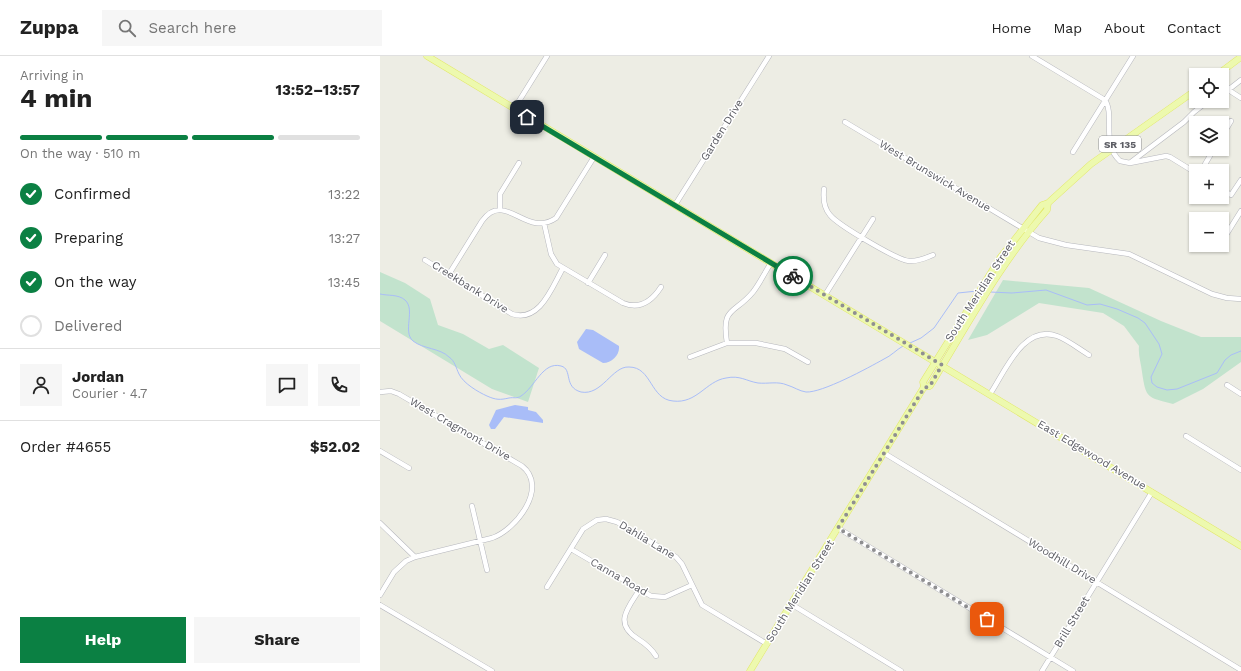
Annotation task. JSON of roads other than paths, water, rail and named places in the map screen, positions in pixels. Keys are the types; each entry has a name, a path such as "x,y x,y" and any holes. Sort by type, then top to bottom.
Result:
{"main road":[{"name":"East Edgewood Avenue","path":"427,56 898,338 1241,546"},
{"path":"1226,68 1241,57"},
{"name":"South Meridian Street","path":"750,671 924,388 930,386 1025,230 1042,205 1048,203 1091,164 1189,95"},
{"name":"South Meridian Street","path":"924,388 923,382 986,279 1025,230"}],"street":[{"path":"514,109 547,56"},
{"name":"Garden Drive","path":"675,205 769,56"},
{"path":"1032,56 1106,100 1108,107 1109,134 1113,149 1120,161 1130,163 1170,157 1189,169"},
{"path":"1073,152 1133,56"},
{"path":"1229,88 1241,80"},
{"path":"1229,90 1241,98"},
{"path":"1130,163 1184,122 1199,108"},
{"name":"West Brunswick Avenue","path":"845,122 1044,240 1060,244 1129,254 1212,294 1227,298 1241,299"},
{"path":"449,274 483,219 488,214 500,210 511,212 529,222 544,223 555,219 562,212 594,157"},
{"path":"500,210 500,194 519,163"},
{"path":"1229,194 1231,195 1240,183"},
{"path":"824,189 824,202 829,214 837,222 903,260 920,260 933,255"},
{"path":"1229,230 1241,211"},
{"path":"825,295 873,219"},
{"path":"544,223 551,255 557,264 623,303 638,305 649,301 661,287"},
{"path":"588,283 605,254"},
{"name":"Creekbank Drive","path":"425,260 515,315 529,315 539,309 563,268"},
{"path":"727,342 724,327 727,316 753,292 771,263"},
{"path":"990,394 1021,346 1034,336 1044,334 1057,336 1089,355"},
{"path":"690,357 727,342 773,346 791,352 808,362"},
{"path":"1227,385 1241,394"},
{"name":"West Cragmont Drive","path":"381,392 391,391 399,394 522,466 529,473 532,479 533,488 531,496 512,525 499,535 480,541"},
{"path":"1186,436 1241,470"},
{"path":"380,451 409,468"},
{"name":"Woodhill Drive","path":"884,453 1241,670"},
{"name":"Brill Street","path":"1042,671 1152,492"},
{"path":"472,506 487,570"},
{"name":"Dahlia Lane","path":"571,549 589,524 597,520 608,519 617,522 676,557 682,564 698,599 703,606 767,644"},
{"path":"380,523 415,557"},
{"path":"838,528 1073,671"},
{"path":"380,595 396,570 404,562 415,557 480,541"},
{"path":"547,587 571,549"},
{"name":"Canna Road","path":"571,549 651,596 669,596 692,586"},
{"path":"640,590 625,613 624,624 628,632 651,648 656,656"},
{"path":"791,604 901,671"},
{"path":"380,605 492,671"}],"water":[{"path":"586,329 593,330 619,346 615,358 609,362 603,363 579,349 577,342"},
{"path":"515,405 528,407 528,410 536,412 543,420 543,423 504,417 495,429 491,429 489,425 496,410"}],"waterway":[{"path":"990,292 1012,293 1046,290 1087,305 1100,304 1117,309 1138,318 1145,323 1159,344 1162,354 1151,377 1152,383 1157,387 1167,390 1177,389 1217,373 1225,360 1231,355 1241,351"},
{"path":"910,343 921,338 934,328 958,293 977,291"},
{"path":"380,294 402,298 408,304 409,332 413,341 417,344 445,354 453,360 459,374 467,384 483,394 498,399 520,397 544,371 555,365 565,368 572,386 575,390 581,392 595,390 617,371 629,367 637,368 647,377 660,395 665,399 673,401 689,399 713,383 731,377 758,383 780,383 806,392 823,389 857,374 887,358 903,346"}]}
